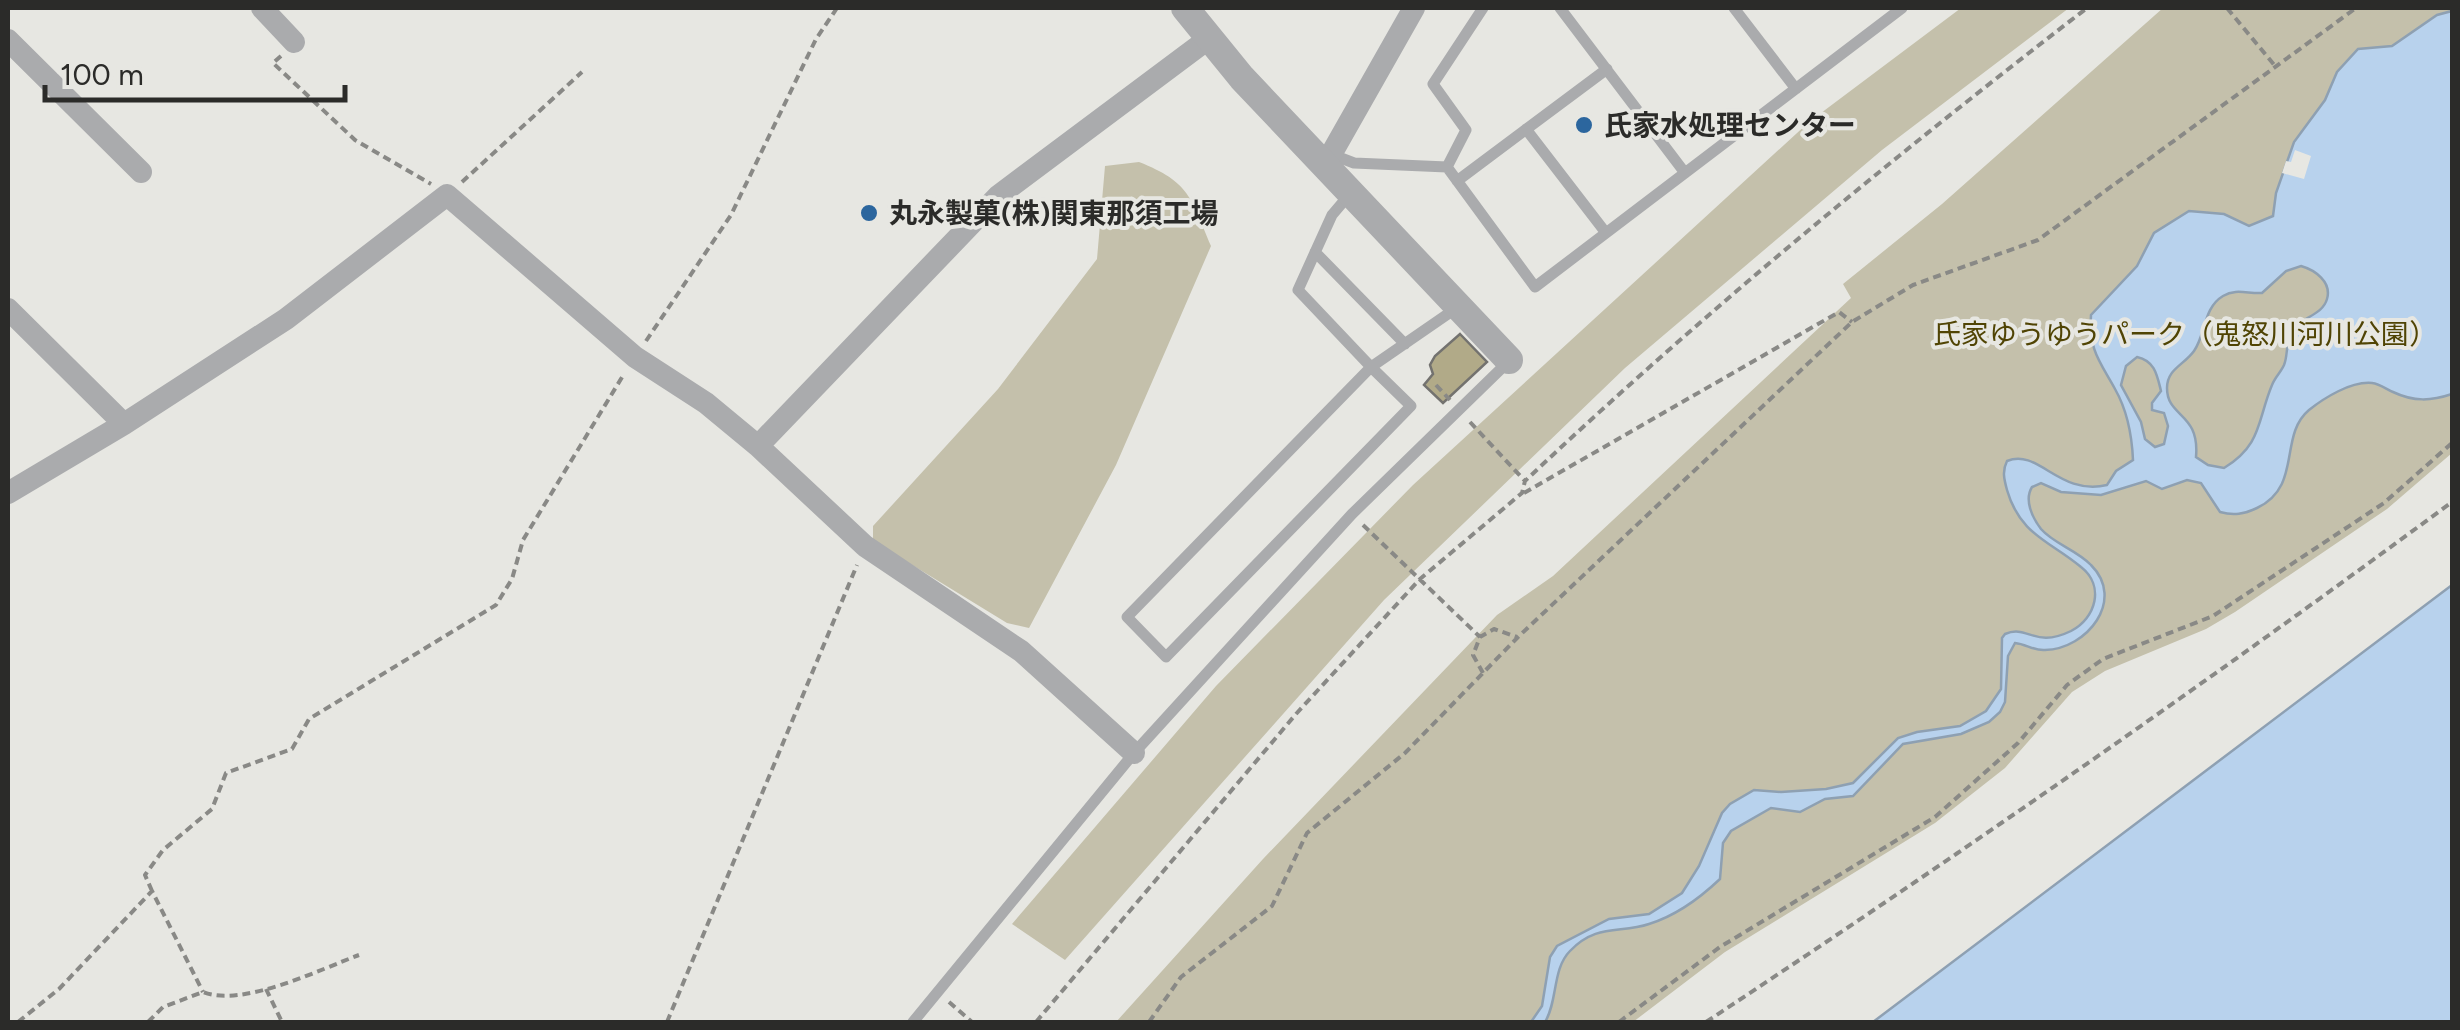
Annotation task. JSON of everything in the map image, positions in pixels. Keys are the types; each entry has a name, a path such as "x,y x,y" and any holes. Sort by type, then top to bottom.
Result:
{"street":[{"path":"262,8 294,42"},
{"path":"1184,8 1208,39 1329,160 1352,192 1509,360"},
{"path":"1329,160 1414,8"},
{"path":"758,446 998,196 1208,39"},
{"path":"8,40 141,172"},
{"path":"8,493 124,424 286,318 448,195 635,357 706,403 758,446 864,546 1021,650 1134,753"},
{"path":"8,310 124,424"}],"lane":[{"path":"1447,168 1466,130 1434,84 1483,8"},
{"path":"1560,8 1685,173"},
{"path":"1734,8 1796,88"},
{"path":"1447,168 1535,288 1902,8"},
{"path":"1456,180 1607,69"},
{"path":"1526,129 1606,233"},
{"path":"1329,160 1447,168"},
{"path":"1352,192 1332,215 1298,290 1371,367 1411,406 1166,656 1127,616 1371,367 1458,307"},
{"path":"1314,252 1405,344"},
{"path":"914,1022 1134,753 1352,514 1509,360"}],"path":[{"path":"359,955 266,989 216,998 204,992 145,875 163,850 212,809 226,773 292,748 309,718 496,605 512,579 523,540 635,357 731,215 816,39 837,8"},
{"path":"1522,494 1524,481 1620,391 1930,128 2087,8"},
{"path":"2227,8 2276,67"},
{"path":"1149,1022 1181,977 1272,906 1307,833 1405,753 1518,637 1852,322 1913,285 2038,240 2356,8"},
{"path":"294,42 273,63 356,140 448,195 582,72"},
{"path":"1036,1022 1296,714 1420,579 1522,494 1839,312 1852,322"},
{"path":"1436,385 1456,406"},
{"path":"1468,419 1524,481"},
{"path":"1618,1022 1720,947 1935,816 2018,743 2067,685 2103,659 2213,616 2384,502 2452,443"},
{"path":"1706,1022 1875,911 2245,653 2452,502"},
{"path":"1352,514 1480,636"},
{"path":"668,1022 864,546"},
{"path":"1483,672 1473,655 1480,636 1494,629 1518,637"},
{"path":"18,1022 59,989 152,891"},
{"path":"266,989 282,1022"},
{"path":"148,1022 163,1007 204,992"},
{"path":"938,993 972,1022"}],"green space":[{"path":"1961,8 2069,8 1882,150 1625,368 1384,600 1065,960 1012,924 1216,686 1413,485 1809,122"},
{"name":"氏家ゆうゆうパーク（鬼怒川河川公園）","path":"2163,8 2452,8 2452,453 2387,509 2235,612 2206,629 2105,671 2072,692 2005,768 1935,823 1725,952 1633,1022 1116,1022 1263,859 1497,615 1553,576 1851,298 1843,284 1942,204"},
{"path":"1139,162 1169,177 1187,193 1211,246 1116,465 1029,628 1007,623 873,541 873,526 998,389 1097,259 1105,166"}],"water":[{"path":"2452,11 2452,394 2415,399 2364,383 2330,396 2300,421 2280,487 2271,499 2243,513 2220,512 2201,483 2187,480 2162,489 2146,481 2101,495 2061,492 2041,483 2032,487 2030,508 2041,529 2091,565 2101,579 2103,607 2087,632 2075,641 2045,650 2015,643 2008,656 2005,702 1989,722 1961,734 1903,744 1853,796 1825,799 1800,812 1771,808 1731,831 1723,843 1720,879 1659,921 1599,933 1580,942 1560,967 1545,1022 1531,1022 1542,1006 1550,957 1557,946 1609,919 1649,914 1682,893 1730,804 1754,790 1826,789 1853,783 1898,738 1960,726 1986,711 2001,689 2005,634 2020,632 2048,638 2080,625 2094,601 2093,583 2081,567 2028,527 2013,505 2004,472 2007,461 2018,459 2090,487 2107,485 2116,471 2133,460 2123,406 2093,347 2091,315 2137,266 2154,233 2189,211 2224,214 2249,226 2273,216 2276,193 2294,142 2325,100 2337,72 2358,49 2392,46 2437,15","holes":["2301,266 2325,282 2327,299 2315,314 2293,329 2284,365 2273,382 2252,441 2224,468 2208,465 2196,457 2193,431 2168,398 2170,376 2194,351 2217,301 2233,292 2262,293 2286,271","2137,357 2151,365 2161,391 2152,410 2164,413 2168,426 2164,444 2155,447 2145,439 2141,422 2121,385 2126,366"]},
{"path":"2452,585 2452,1022 1873,1022"}],"pier":[{"path":"2295,150 2311,156 2304,179 2282,173"}],"building":[{"path":"1460,334 1487,362 1443,403 1424,385 1433,374 1430,365 1435,356"}],"place":[{"name":"氏家水処理センター","path":"1584,125"},
{"name":"丸永製菓(株)関東那須工場","path":"869,213"}]}
